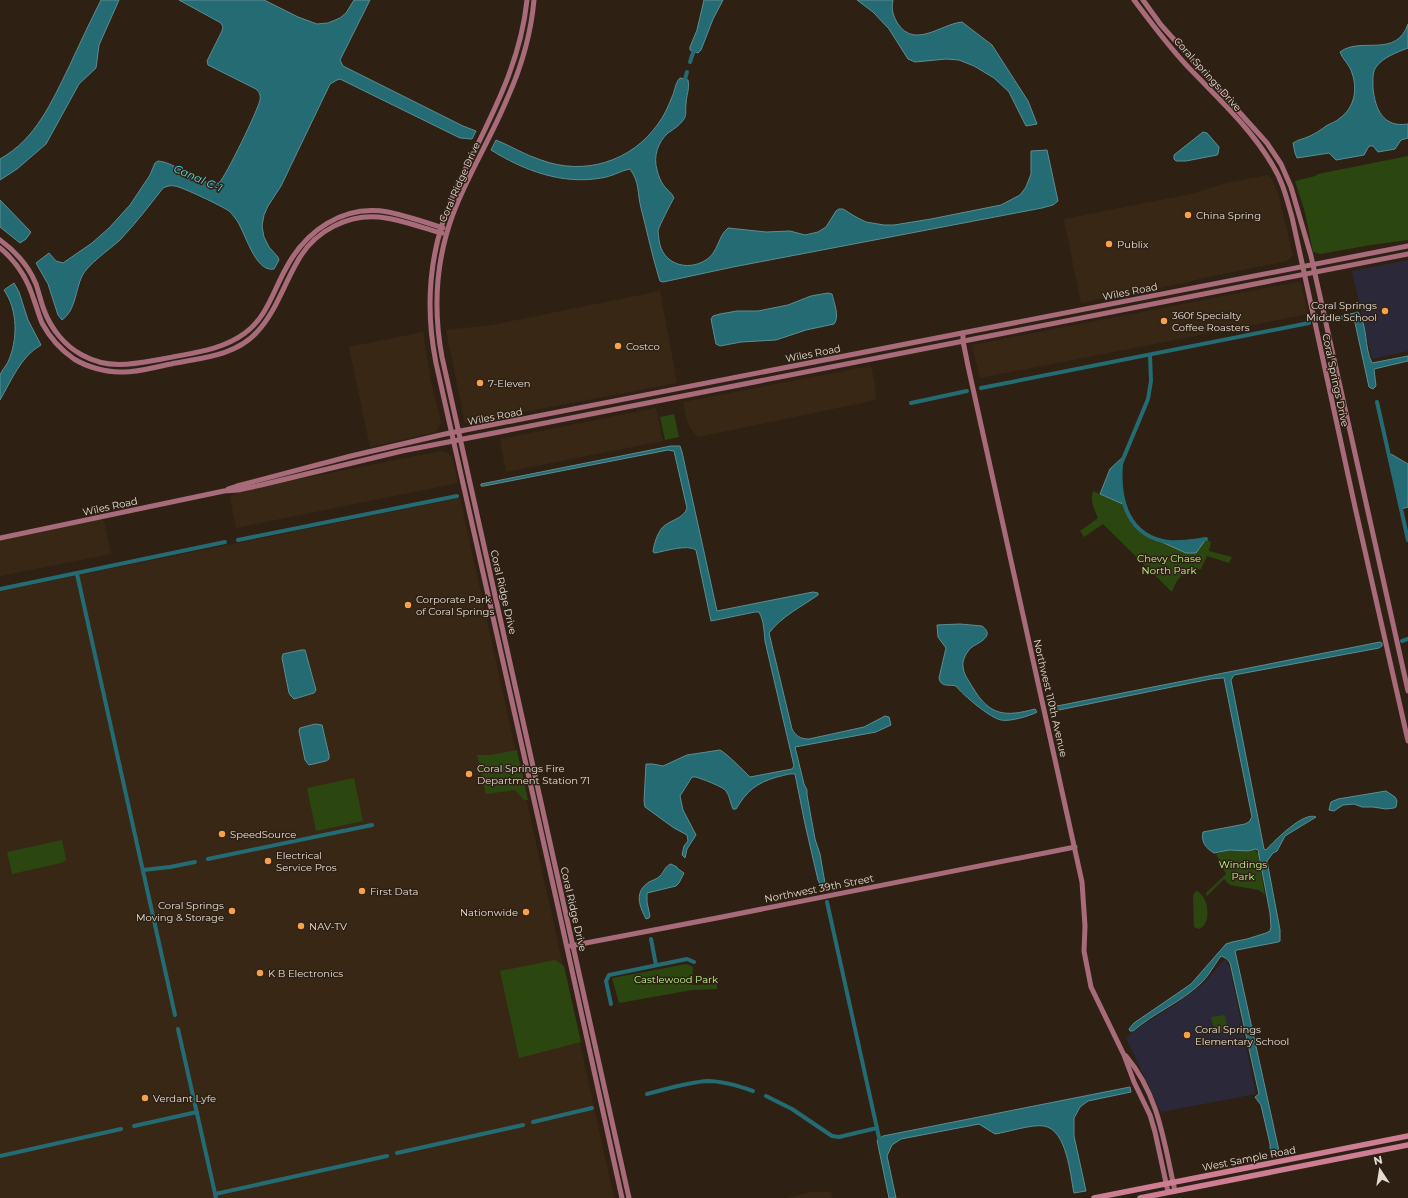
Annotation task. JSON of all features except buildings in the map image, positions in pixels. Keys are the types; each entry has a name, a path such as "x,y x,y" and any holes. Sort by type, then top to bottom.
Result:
{"main road":[{"name":"Coral Ridge Drive","path":"527,0 519,45 507,83 456,190 440,230 431,277 430,325 436,363 622,1198"},
{"name":"Coral Ridge Drive","path":"534,0 526,44 515,82 461,196 447,232 439,274 437,299 438,324 442,357 460,439 630,1198"},
{"name":"Coral Springs Drive","path":"1134,0 1156,29 1191,70 1261,146 1274,167 1284,188 1292,217 1408,741"},
{"name":"Coral Springs Drive","path":"1143,0 1161,25 1267,143 1285,173 1291,187 1313,264 1408,691"},
{"path":"1278,176 1285,173"},
{"path":"0,240 19,257 31,275 36,284 49,323 62,340 74,350 91,360 125,366 217,348 246,333 263,314 290,260 308,238 320,227 340,216 365,211 387,212 447,232"},
{"path":"0,248 14,261 27,281 42,323 57,345 79,362 106,371 120,372 137,371 210,356 222,353 245,343 256,333 269,317 301,255 318,236 342,222 366,217 386,218 440,230"},
{"name":"Wiles Road","path":"224,491 237,486 345,457 452,433 1408,246"},
{"name":"Wiles Road","path":"0,538 224,491 238,490 396,452 460,439 1408,254"},
{"name":"Northwest 110th Avenue","path":"960,334 963,341 1082,882 1085,902 1084,951 1087,973 1091,987 1124,1055 1132,1078 1154,1126 1168,1192"},
{"path":"878,357 885,348"},
{"name":"Northwest 39th Street","path":"567,946 722,918 1075,847"},
{"path":"589,1047 598,1057"},
{"name":"Northwest 110th Avenue","path":"1124,1055 1135,1069 1153,1104 1161,1125 1175,1191"},
{"name":"West Sample Road","path":"1094,1198 1408,1136"},
{"name":"West Sample Road","path":"1140,1198 1408,1145"}],"shaded area":[{"path":"1268,175 1273,181 1278,194 1293,255 1287,261 1081,303 1064,219 1191,194 1226,183"},
{"name":"Coral Springs Middle School","path":"1408,260 1408,351 1372,359 1352,271"},
{"path":"1297,282 1301,283 1308,314 980,378 972,345"},
{"path":"660,291 677,383 465,423 446,330 492,325"},
{"path":"423,332 431,382 441,423 436,432 370,447 349,347"},
{"path":"870,366 875,386 876,400 698,437 691,429 686,418 683,402"},
{"path":"656,408 663,441 506,472 500,439"},
{"path":"441,451 448,453 452,457 458,483 236,528 230,497 244,490"},
{"path":"460,498 614,1198 0,1198 0,591"},
{"path":"101,519 104,521 111,554 0,576 0,540"},
{"name":"Coral Springs Elementary School","path":"1225,959 1230,969 1256,1094 1161,1112 1126,1038 1138,1028 1173,1006 1204,983"},
{"path":"812,1192 831,1192 832,1198 785,1198"}],"green space":[{"path":"1408,156 1408,240 1320,254 1313,252 1305,212 1295,181 1318,174"},
{"path":"674,414 679,437 665,440 660,417"},
{"name":"Chevy Chase North Park","path":"1093,491 1125,505 1130,518 1136,527 1151,538 1196,553 1206,539 1211,542 1209,551 1232,557 1229,563 1207,556 1201,569 1190,571 1182,575 1172,592 1103,524 1084,537 1080,531 1098,518 1092,502"},
{"path":"517,750 528,800 524,800 515,790 486,794 477,755 490,755"},
{"path":"354,778 363,821 316,831 307,788"},
{"path":"62,840 66,860 61,863 12,874 7,852"},
{"name":"Windings Park","path":"1254,849 1260,856 1259,861 1265,895 1259,890 1230,885 1224,879 1207,896 1206,893 1226,874 1216,854 1228,850 1242,850 1250,852"},
{"path":"1197,891 1204,899 1207,910 1206,922 1199,929 1194,927 1193,896"},
{"path":"555,960 564,966 581,1042 519,1058 500,971"},
{"name":"Castlewood Park","path":"687,964 693,967 692,985 717,984 717,989 692,990 619,1003 612,978"},
{"path":"1225,1015 1228,1031 1215,1034 1211,1017"}],"water":[{"path":"101,0 119,0 99,45 96,68 79,84 46,144 17,169 0,180 0,159 13,151 33,131 49,107"},
{"path":"179,0 264,0 298,17 317,24 328,23 340,18 346,13 354,0 370,0 340,60 343,66 463,126 476,131 472,139 460,138 340,79 337,80 330,84 281,186 264,215 262,226 264,237 269,247 279,260 274,269 267,268 256,258 239,224 229,211 211,201 185,190 175,186 168,186 163,188 120,240 94,262 85,272 82,276 73,306 67,316 62,320 58,315 48,284 36,263 49,253 56,261 63,263 92,243 109,228 130,205 150,175 155,163 158,161 165,162 205,182 213,184 219,183 235,156 258,106 260,97 259,92 256,89 208,65 207,61 222,31 223,27 221,23"},
{"path":"704,0 723,0 713,19 701,50 698,53 690,50 690,47 697,30"},
{"path":"857,0 893,0 892,9 896,21 905,31 912,35 928,33 962,22 992,45 1028,101 1037,124 1026,126 1009,92 994,78 974,66 959,60 946,59 915,62 908,59 889,29 873,12"},
{"path":"1408,24 1408,48 1391,55 1379,63 1373,74 1373,88 1378,110 1386,120 1392,123 1408,124 1408,138 1401,140 1395,149 1378,152 1373,146 1369,146 1364,155 1336,160 1329,153 1297,158 1293,143 1312,135 1337,121 1345,114 1352,104 1355,92 1354,79 1350,67 1340,52 1348,48 1358,46 1387,44 1395,41 1402,35"},
{"path":"680,78 688,80 684,119 664,137 659,145 656,155 657,172 664,186 674,198 659,228 659,240 665,255 676,264 699,264 706,260 716,249 722,235 728,228 766,232 790,231 805,235 818,232 826,227 836,211 839,209 843,209 866,222 894,225 1001,205 1020,195 1026,187 1031,174 1031,151 1047,150 1058,201 1053,205 1042,208 733,267 663,282 660,281 656,269 641,208 637,183 630,169 601,178 586,180 557,177 543,174 516,164 491,150 496,140 535,158 557,165 590,166 606,162 634,148 647,137 664,115"},
{"path":"1203,132 1207,133 1219,147 1217,155 1186,161 1176,161 1174,159 1174,155"},
{"path":"0,200 31,232 26,239 20,243 0,227"},
{"path":"14,283 19,292 28,320 41,345 22,362 0,400 0,375 8,362 14,344 15,335 12,307 4,290"},
{"path":"828,293 832,294 836,310 836,321 834,324 806,330 776,340 741,342 720,346 716,344 711,319 713,316 737,311 758,311 788,305 811,296"},
{"path":"1358,312 1365,330 1368,351 1372,363 1408,356 1408,361 1374,369 1376,386 1373,389 1369,387 1354,318 1332,321 1331,319"},
{"path":"671,446 680,446 682,452 717,611 813,592 818,593 818,595 786,617 769,633 792,729 795,734 801,738 809,739 864,727 885,716 889,717 891,725 876,732 795,747 804,784 807,790 815,839 820,854 826,889 822,889 818,880 795,774 788,774 763,782 753,788 744,797 736,809 733,809 724,789 703,779 692,777 680,796 683,810 696,835 687,849 685,858 682,855 684,846 688,841 687,835 674,828 645,807 646,764 663,766 687,755 720,750 750,777 792,769 794,766 765,641 761,615 759,612 755,612 711,621 696,550 692,548 682,548 655,553 653,552 656,539 662,528 683,515 687,508 674,451 668,450 481,486 481,484"},
{"path":"1391,454 1408,464 1408,507 1401,509 1388,456"},
{"path":"1125,455 1121,467 1120,480 1125,505 1100,494 1110,469"},
{"path":"1155,539 1169,542 1206,539 1196,553 1186,553"},
{"path":"960,624 982,626 987,633 987,636 984,639 968,651 964,658 963,664 965,675 979,697 992,709 999,712 1015,713 1035,709 1037,712 1019,718 1001,720 990,715 977,706 956,686 946,685 940,681 939,678 946,648 938,637 937,625"},
{"path":"1380,642 1382,643 1382,646 1379,648 1234,675 1231,680 1264,849 1266,850 1297,822 1311,816 1316,817 1285,836 1277,851 1273,853 1267,861 1280,930 1280,941 1235,951 1279,1151 1279,1154 1275,1155 1271,1151 1261,1105 1255,1097 1259,1094 1231,965 1227,959 1221,956 1209,974 1193,990 1133,1031 1130,1031 1129,1029 1134,1023 1191,984 1226,944 1270,931 1270,913 1258,850 1229,850 1214,853 1206,847 1203,842 1203,832 1245,824 1249,822 1252,817 1224,678 1211,679 1054,711 1052,707"},
{"path":"305,650 316,690 314,693 294,699 289,693 282,658 283,654"},
{"path":"315,724 322,725 329,759 309,765 305,760 299,731 300,728"},
{"path":"1386,791 1395,797 1397,801 1396,807 1386,809 1362,807 1354,804 1343,805 1334,811 1329,810 1331,802 1338,799"},
{"path":"671,864 684,873 676,886 647,893 650,916 646,919 641,909 639,899 641,890 649,882 659,877"},
{"path":"1130,1087 1131,1092 1088,1101 1080,1107 1074,1118 1074,1136 1086,1191 1074,1193 1069,1165 1063,1144 1058,1135 1052,1129 1044,1126 1033,1126 995,1134 979,1124 901,1139 892,1145 887,1156 896,1198 889,1198 877,1140 883,1136"}],"waterway":[{"name":"Canal C-1","path":"690,62 695,47"},
{"name":"Canal C-1","path":"684,83 687,72"},
{"path":"981,388 1309,323"},
{"path":"1150,355 1151,381 1148,399 1121,464 1121,491 1124,503 1128,515 1135,525 1144,533 1155,539 1169,542 1188,542 1206,539"},
{"path":"911,403 967,391"},
{"path":"1377,402 1408,540"},
{"path":"238,540 457,496"},
{"path":"0,589 225,542"},
{"path":"77,574 175,1015"},
{"path":"1402,641 1408,639"},
{"path":"208,859 372,825"},
{"path":"143,870 195,862"},
{"path":"827,902 880,1142"},
{"path":"651,939 656,965"},
{"path":"611,1004 606,981 609,975 687,959 694,962"},
{"path":"178,1029 216,1198"},
{"path":"647,1094 685,1084 708,1081 725,1083 753,1091"},
{"path":"766,1096 792,1109 832,1136 839,1137 877,1128"},
{"path":"533,1122 592,1108"},
{"path":"134,1126 197,1112"},
{"path":"397,1153 523,1125"},
{"path":"0,1156 121,1129"},
{"path":"215,1194 387,1156"}],"place":[{"name":"China Spring","path":"1188,215"},
{"name":"Publix","path":"1109,244"},
{"name":"Coral Springs Middle School","path":"1385,311"},
{"name":"360f Specialty Coffee Roasters","path":"1164,321"},
{"name":"Costco","path":"618,346"},
{"name":"7-Eleven","path":"480,383"},
{"name":"Corporate Park of Coral Springs","path":"408,605"},
{"name":"Coral Springs Fire Department Station 71","path":"469,774"},
{"name":"SpeedSource","path":"222,834"},
{"name":"Electrical Service Pros","path":"268,861"},
{"name":"First Data","path":"362,891"},
{"name":"Coral Springs Moving & Storage","path":"232,911"},
{"name":"Nationwide","path":"526,912"},
{"name":"NAV-TV","path":"301,926"},
{"name":"K B Electronics","path":"260,973"},
{"name":"Coral Springs Elementary School","path":"1187,1035"},
{"name":"Verdant Lyfe","path":"145,1098"}]}
